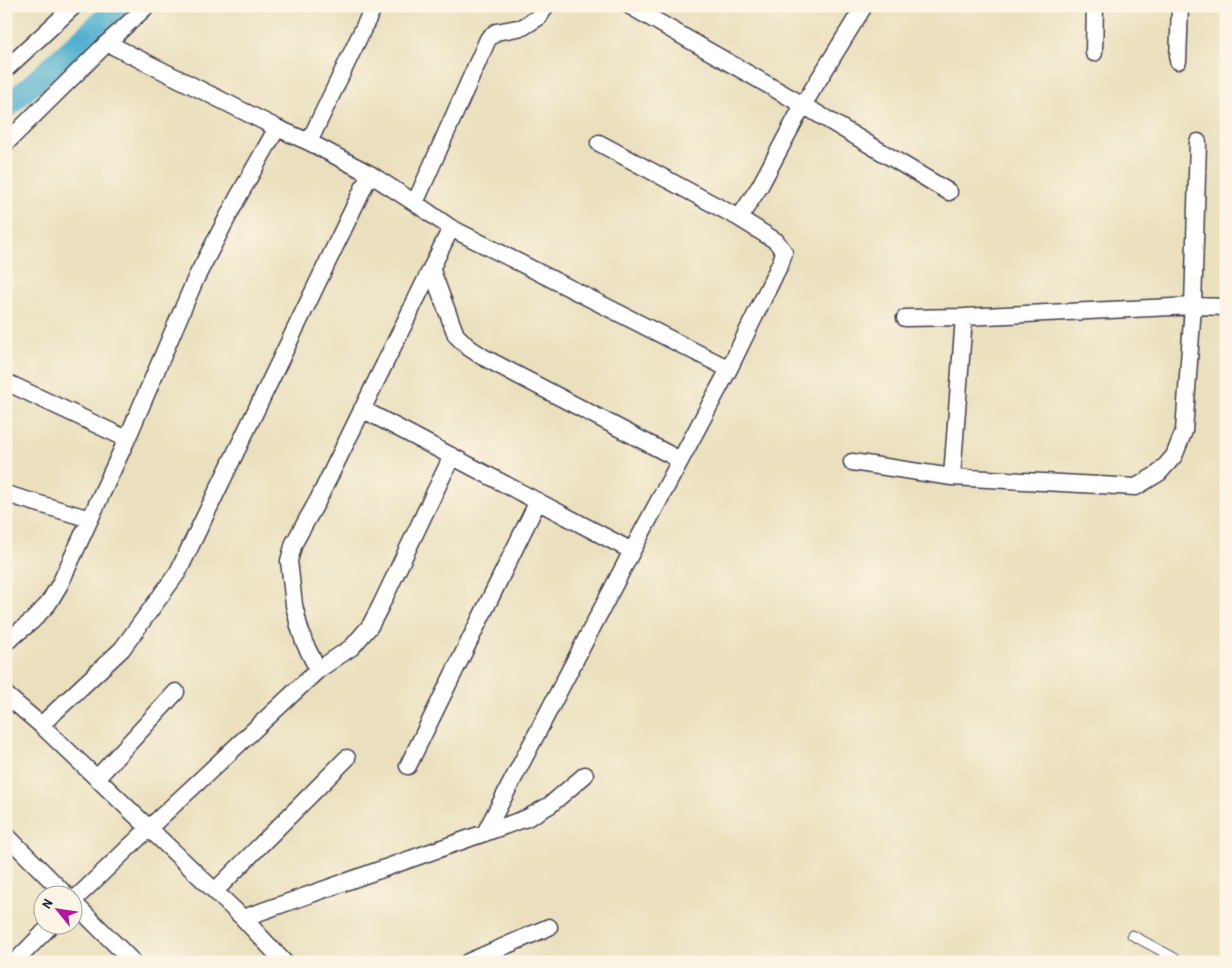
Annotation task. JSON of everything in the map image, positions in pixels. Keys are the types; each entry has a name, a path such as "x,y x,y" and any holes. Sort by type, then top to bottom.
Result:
{"street":[{"path":"6,69 74,6"},
{"path":"6,143 147,6"},
{"path":"308,142 374,6"},
{"path":"415,203 488,40 496,32 523,27 538,17 546,6"},
{"path":"630,6 803,105 949,192"},
{"path":"739,218 760,186 803,105 864,6"},
{"path":"1094,53 1095,6"},
{"path":"1178,61 1180,6"},
{"path":"107,43 370,174 451,228 729,369"},
{"path":"6,642 32,622 48,604 60,584 127,439 196,278 277,128"},
{"path":"485,833 729,369 781,262 784,252 776,241 739,218 599,142"},
{"path":"852,462 952,477 1136,487 1159,473 1174,456 1184,431 1193,306 1198,142"},
{"path":"41,725 122,649 178,572 370,174"},
{"path":"318,670 304,642 294,605 289,561 294,543 318,500 451,228"},
{"path":"431,268 456,335 468,347 483,357 680,460"},
{"path":"905,318 1193,306 1226,307"},
{"path":"952,477 964,317"},
{"path":"6,382 127,439"},
{"path":"362,409 632,551"},
{"path":"82,893 318,670 352,647 370,626 452,456"},
{"path":"6,494 90,519"},
{"path":"408,766 538,501"},
{"path":"97,778 176,692"},
{"path":"6,695 41,725 215,891 284,962"},
{"path":"215,891 347,758"},
{"path":"243,918 527,818 550,805 586,774"},
{"path":"6,835 57,886"},
{"path":"82,911 133,962"},
{"path":"468,962 548,927"},
{"path":"15,962 40,936"}],"lane":[{"path":"1132,935 1182,962"}],"waterway":[{"path":"6,108 118,6"}]}
